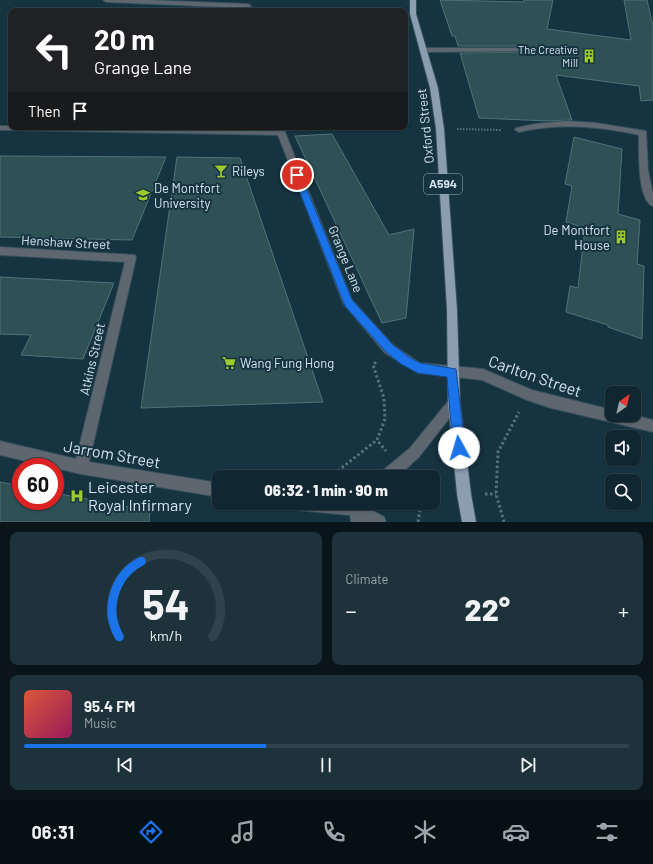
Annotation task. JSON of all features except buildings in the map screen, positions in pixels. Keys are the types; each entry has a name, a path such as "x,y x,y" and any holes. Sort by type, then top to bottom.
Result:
{"main road":[{"name":"Oxford Street","path":"412,0 413,14 434,88 440,129 452,310 452,372"},
{"name":"A594","path":"452,372 464,494 469,522"}],"street":[{"path":"106,0 249,6"},
{"path":"424,50 526,50"},
{"path":"519,130 539,125 586,124 605,125 643,133 646,185 648,195 653,203"},
{"name":"Grange Lane","path":"279,130 348,303 389,349 405,360 418,368 452,372"},
{"name":"Henshaw Street","path":"0,251 131,258"},
{"name":"Atkins Street","path":"81,467 131,258"},
{"name":"Carlton Street","path":"452,372 483,375 531,396 653,426"},
{"path":"396,470 412,456 454,403"},
{"name":"Jarrom Street","path":"0,448 81,467 212,489"},
{"path":"359,511 379,522"}],"path":[{"path":"440,129 519,130"},
{"path":"339,470 377,440 385,419 384,398 373,365 389,349"},
{"path":"504,522 496,494 498,452 515,417 531,396"},
{"path":"377,440 401,467"},
{"path":"418,522 420,510"}],"place":[{"name":"The Creative Mill","path":"589,56"},
{"name":"Rileys","path":"221,171"},
{"name":"De Montfort University","path":"143,195"},
{"name":"De Montfort House","path":"621,237"},
{"name":"Wang Fung Hong","path":"229,363"},
{"name":"Leicester Royal Infirmary","path":"77,496"}],"route":[{"path":"297,175 348,303 389,349 405,360 418,368 452,372 459,448"}]}
